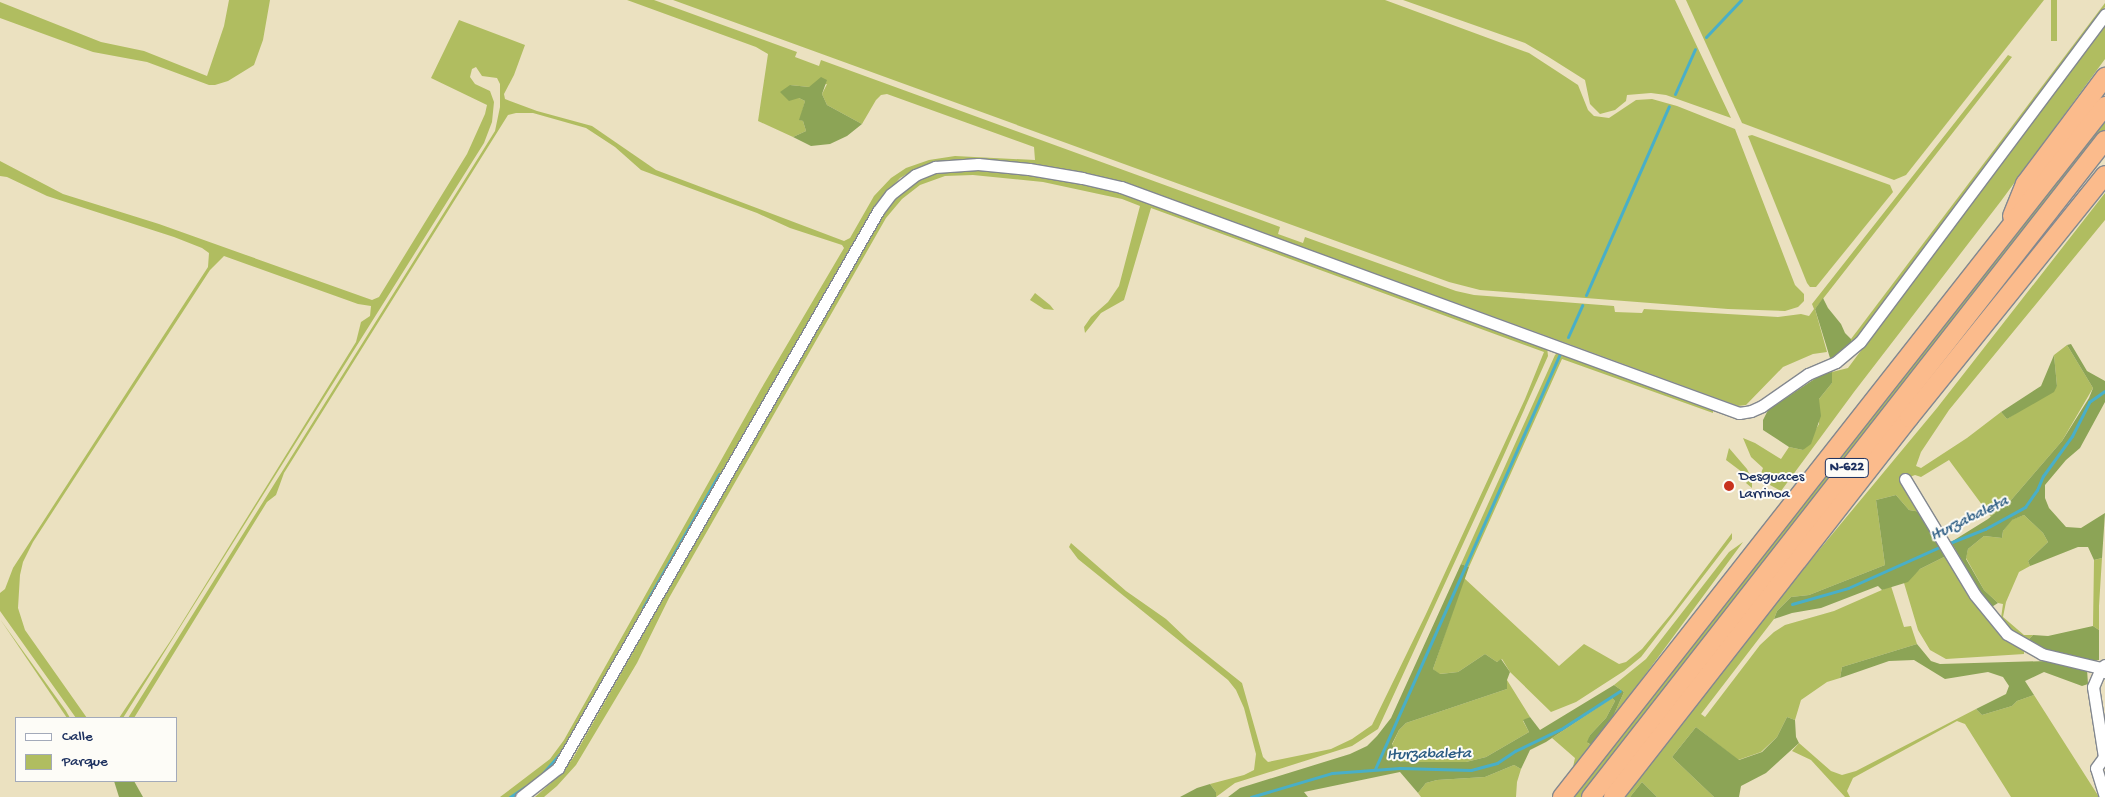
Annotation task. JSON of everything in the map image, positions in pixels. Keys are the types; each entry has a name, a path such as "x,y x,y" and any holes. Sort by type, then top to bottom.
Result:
{"highway":[{"path":"2002,239 2025,184 2105,77"},
{"name":"N-622","path":"1562,797 2105,106"},
{"name":"N-622","path":"1591,797 2105,140"},
{"path":"2036,261 2105,170"},
{"path":"1613,797 1903,426 2105,175"}],"street":[{"path":"521,797 558,768 878,211 891,194 915,174 935,167 978,164 1029,169 1121,187 1739,413 1751,411 1762,406 1808,374 1836,362 1860,342 2105,14"},
{"path":"1906,479 1950,550 1975,595 2007,634 2042,654 2104,669 2094,687 2104,757 2096,768 2105,797"}],"green space":[{"path":"229,0 270,0 263,40 254,65 228,81 215,85 209,85 147,62 93,52 0,18 0,2 101,42 144,51 207,76 224,26"},
{"path":"627,0 654,0 797,52 795,57 819,66 821,60 1280,227 1278,234 1303,243 1305,237 1456,291 1474,295 1614,306 1615,312 1642,313 1644,309 1778,317 1801,314 1809,316 1814,309 1812,304 2008,55 2012,57 1815,309 1827,352 1813,354 1783,367 1746,405 1738,406 1171,199 1113,180 1080,172 1002,161 916,169 900,178 874,207 563,755 529,789 515,797 500,797 550,759 564,740 761,389 844,248 842,245 790,228 757,213 641,170 615,147 586,128 533,113 508,115 284,473 276,495 267,502 135,717 129,717 495,131 500,107 500,84 497,78 482,76 476,67 472,69 470,77 475,84 490,91 494,102 492,122 484,143 124,717 120,717 173,637 356,342 361,322 370,316 371,306 358,304 224,256 210,270 33,542 23,562 20,575 18,608 25,630 86,717 75,717 0,611 0,593 5,589 13,568 208,267 209,253 202,248 174,237 47,196 7,177 0,176 0,161 63,194 159,224 372,300 379,297 467,154 485,114 487,105 431,78 459,20 525,45 514,75 504,94 505,99 537,111 592,126 656,170 844,241 850,238 874,196 891,178 906,168 929,160 955,156 1035,160 1034,147 887,94 881,95 876,100 862,124 827,105 822,94 827,84 809,87 790,85 799,98 805,101 800,120 803,121 806,131 793,137 758,121 768,54 756,47"},
{"path":"673,0 1385,0 1529,53 1578,85 1588,110 1594,116 1609,118 1636,100 1652,99 1677,106 1735,129 1795,285 1804,294 1804,301 1798,307 1785,311 1728,309 1480,290 1449,282"},
{"path":"1403,0 1675,0 1731,118 1666,95 1651,93 1627,95 1626,101 1615,110 1600,114 1590,104 1585,80 1525,43"},
{"path":"1686,0 2044,0 1906,175 1894,180 1742,123"},
{"path":"2051,0 2057,0 2057,41 2051,41"},
{"path":"2105,3 2105,7 1851,345 1851,339"},
{"path":"2105,23 2105,59 2001,201 1854,392 1781,491 1759,479 1763,468 1751,457 1743,438 1781,459 1789,447 1803,450 1819,424 1819,399 1832,383 1832,372 1848,368"},
{"path":"821,77 827,80 822,94 827,105 862,124 847,136 830,144 811,146 793,137 806,131 803,121 799,120 805,101 799,98 789,101 780,92 790,85 809,87"},
{"path":"2105,114 2105,130 1582,797 1571,797"},
{"path":"1752,135 1890,185 1893,192 1816,287 1810,287 1807,283 1748,136"},
{"path":"962,168 1016,173 1078,182 1136,197 1547,347 1548,356 1378,729 1352,746 1235,783 1216,797 1216,792 1210,784 1244,775 1254,770 1256,754 1244,708 1236,690 1228,680 1078,559 1069,547 1071,543 1126,591 1166,619 1188,640 1242,683 1263,757 1268,762 1331,749 1352,739 1372,725 1426,614 1525,399 1544,352 1151,208 1124,300 1101,313 1085,333 1084,327 1091,317 1108,302 1119,286 1140,206 1122,199 1043,182 973,175 945,176 920,185 902,199 886,218 669,598 637,663 576,765 544,797 535,797 560,775 573,758 886,206 910,183 943,170"},
{"path":"2105,193 2105,220 1949,410 1921,452 1916,466 1921,468 1967,438 2001,412 2007,419 2057,386 2054,355 2067,345 2093,388 2062,441 2012,499 1991,517 1949,460 1921,477 1915,475 1902,480 1921,512 1909,510 1896,495 1876,500 1885,565 1809,595 1791,597 1777,611 1774,619 1701,714 1705,717 1760,645 1774,632 1785,625 1834,611 1891,586 1904,627 1911,626 1917,644 1842,667 1840,678 1827,682 1801,700 1795,720 1787,717 1777,737 1761,752 1738,760 1696,727 1672,757 1714,797 1657,797 1642,782 1630,797 1625,797 1800,573 1937,408"},
{"path":"1035,293 1054,310 1044,309 1030,300"},
{"path":"1823,298 1845,333 1851,339 1851,345 1837,357 1830,358 1815,309"},
{"path":"2071,344 2087,371 2105,381 2105,402 2080,448 2066,460 2045,485 2045,498 2049,508 2066,527 2081,528 2105,513 2102,558 2094,560 2088,547 2078,547 2030,566 2028,561 2048,542 2043,533 2024,515 2012,520 2003,531 2002,538 1984,536 1968,549 1966,559 1984,590 1998,603 1990,608 1951,542 1988,519 2012,499 2062,441 2089,398 2093,388 2067,345"},
{"path":"1560,351 1713,408 1713,413 1562,359 1469,567 1461,564 1555,355"},
{"path":"2054,355 2057,386 2054,392 2007,419 2001,412 2041,386"},
{"path":"1832,372 1832,383 1819,399 1821,416 1811,444 1803,450 1789,447 1763,430 1763,420 1768,410 1822,374"},
{"path":"1729,448 1747,469 1752,479 1752,488 1746,483 1750,478 1726,460"},
{"path":"1896,495 1909,510 1921,512 1946,556 1920,569 1908,582 1882,590 1878,586 1821,608 1792,613 1774,619 1777,611 1791,597 1809,595 1885,565 1876,500"},
{"path":"2024,515 2043,533 2048,542 2028,561 2030,566 2019,572 2006,602 2003,617 2024,635 2033,635 2027,641 2003,624 2001,618 2003,604 1998,603 1984,590 1966,558 1968,549 1984,536 2002,538 2003,531 2011,520"},
{"path":"1732,533 1732,539 1641,657 1624,671 1576,702 1551,712 1510,672 1502,659 1497,662 1485,654 1458,672 1439,674 1433,669 1464,578 1559,666 1584,644 1619,664 1626,662 1642,649 1671,614"},
{"path":"1743,542 1611,721 1624,692 1614,685 1646,659 1729,552"},
{"path":"1946,556 1996,631 2024,648 2024,654 1946,659 1930,650 1918,630 1904,583 1920,569"},
{"path":"2102,558 2099,630 2093,626 2094,560"},
{"path":"1461,564 1469,567 1433,669 1440,674 1458,672 1485,654 1497,662 1501,659 1510,672 1507,680 1507,689 1406,723 1399,730 1392,744 1400,762 1466,762 1486,757 1529,732 1523,720 1530,717 1540,730 1614,685 1624,692 1611,721 1591,745 1587,742 1590,735 1606,718 1615,701 1612,698 1546,742 1530,750 1521,769 1514,765 1485,777 1437,780 1426,783 1418,793 1400,772 1304,792 1308,797 1228,797 1240,788 1350,754 1367,746 1377,736 1391,718"},
{"path":"0,619 69,717 66,717"},
{"path":"2093,626 2099,630 2099,660 2087,661 2047,650 2027,641 2033,635 2048,636"},
{"path":"1917,644 1931,661 1940,664 2047,661 2087,669 2088,684 2082,686 2044,672 2025,681 2034,695 2017,701 2012,706 1982,715 1976,709 2006,694 2009,686 2003,677 1988,672 1945,679 1914,660 1889,661 1840,678 1842,667"},
{"path":"1507,680 1530,717 1523,721 1529,732 1486,757 1466,762 1400,762 1392,745 1399,730 1406,723 1507,689"},
{"path":"2034,695 2099,797 2011,797 1965,724 1957,721 1853,778 1847,791 1850,797 1845,797 1811,760 1792,751 1799,743 1831,771 1842,775 1856,771 1976,709 1982,715 2012,706 2017,701"},
{"path":"1612,698 1615,701 1606,718 1590,735 1588,743 1591,745 1573,767 1575,758 1552,738"},
{"path":"1787,717 1795,720 1796,737 1799,743 1766,773 1741,786 1739,797 1714,797 1672,757 1696,727 1739,760 1762,752 1777,737"},
{"path":"1514,765 1521,769 1517,782 1516,797 1421,797 1418,793 1426,783 1437,780 1485,777"},
{"path":"114,782 135,782 143,797 119,797"},
{"path":"1642,782 1657,797 1630,797"},
{"path":"1210,784 1216,792 1216,797 1180,797 1197,788"}],"waterway":[{"path":"1706,37 1741,0"},
{"path":"1675,94 1695,49"},
{"path":"1586,295 1669,106"},
{"path":"1568,337 1582,305"},
{"path":"1375,769 1560,354"},
{"name":"Iturzabaleta","path":"1947,544 1985,529 2025,507 2037,490 2043,476 2072,436 2089,402 2105,391"},
{"path":"643,608 719,474"},
{"name":"Iturzabaleta","path":"1792,604 1848,588 1942,546"},
{"name":"Iturzabaleta","path":"1251,797 1332,773 1400,768 1471,770 1497,763 1515,751 1561,729 1620,691"},
{"path":"544,772 559,755"},
{"path":"510,797 525,787"}],"place":[{"name":"Desguaces Larrinoa","path":"1729,486"}]}
